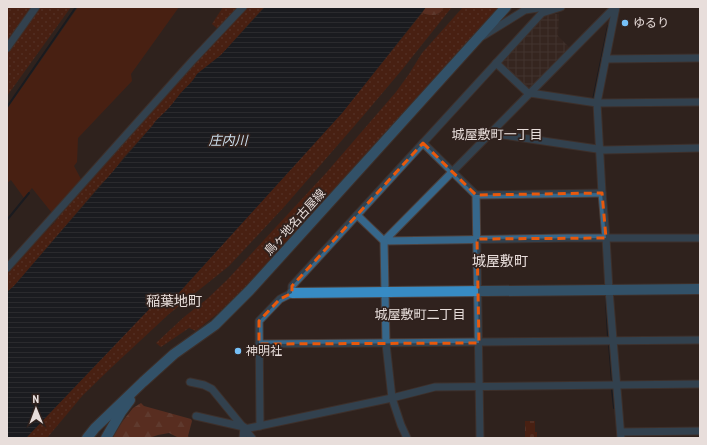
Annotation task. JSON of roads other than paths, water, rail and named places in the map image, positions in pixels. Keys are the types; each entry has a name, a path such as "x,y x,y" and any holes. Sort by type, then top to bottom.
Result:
{"main road":[{"name":"鳥ヶ地名古屋線","path":"87,438 106,416 174,354 216,325 376,152 506,7"},
{"path":"292,293 700,289"},
{"path":"106,438 121,412 143,382"}],"street":[{"path":"7,48 36,7"},
{"path":"7,268 160,97 243,7"},
{"path":"475,42 525,10 545,7"},
{"path":"260,426 259,321 280,299 292,293 292,286 542,13 561,7"},
{"path":"616,7 596,103 621,435 700,431"},
{"path":"384,241 616,7"},
{"path":"606,59 700,58"},
{"path":"496,63 530,93 596,103 700,102"},
{"path":"490,133 599,150 700,148"},
{"path":"423,143 476,195 480,438"},
{"path":"476,195 602,193"},
{"path":"357,215 384,241 386,344 392,398 407,438"},
{"path":"384,241 700,238"},
{"path":"259,344 700,340"},
{"path":"190,382 204,385 212,390 252,438"},
{"path":"196,416 245,428 392,398 435,387 700,384"},
{"path":"243,438 245,428"}],"water":[{"name":"庄内川","path":"265,7 426,7 342,113 175,297 153,305 26,438 7,438 7,292 14,286 197,74 221,55"}],"waterway":[{"path":"7,107 76,7"},
{"path":"593,100 608,26"},
{"path":"7,220 29,193"},
{"path":"606,299 608,338"},
{"path":"609,344 612,381"},
{"path":"612,390 614,408"}],"place":[{"name":"ゆるり","path":"625,23"},
{"name":"神明社","path":"238,351"}],"district":[{"name":"城屋敷町一丁目","path":"497,134"},
{"name":"城屋敷町","path":"500,261"},
{"name":"稲葉地町","path":"174,301"},
{"name":"城屋敷町二丁目","path":"420,314"}]}
